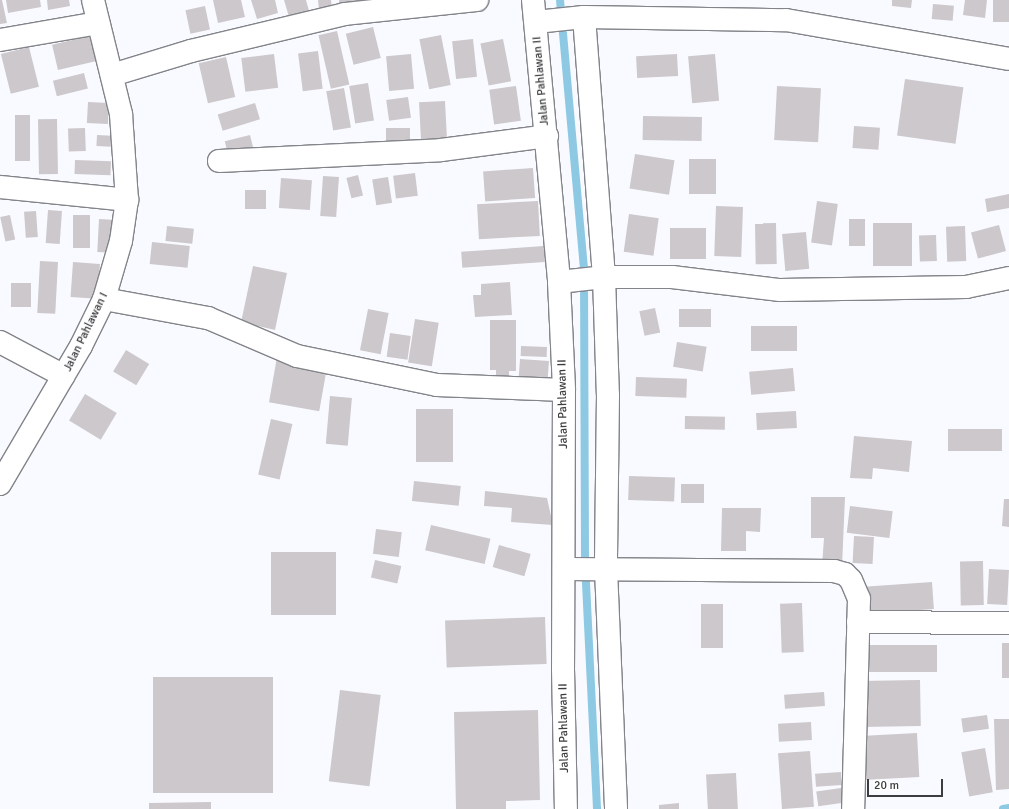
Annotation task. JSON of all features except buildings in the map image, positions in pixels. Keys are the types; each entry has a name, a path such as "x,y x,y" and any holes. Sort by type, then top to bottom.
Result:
{"street":[{"name":"Jalan Pahlawan I","path":"0,484 81,346 104,299 121,240 127,200 122,114 93,0"},
{"path":"112,75 191,51 345,14 477,0"},
{"name":"Jalan Pahlawan II","path":"533,0 561,19 547,136 583,279 564,390 586,570 563,669 566,809"},
{"path":"616,809 586,570 608,394 583,279 561,19 786,20 1009,59"},
{"path":"0,40 98,23"},
{"path":"219,161 441,150 547,136"},
{"path":"0,187 127,200"},
{"path":"583,279 672,277 780,290 966,287 1009,278"},
{"path":"104,299 208,318 297,356 437,385 564,390"},
{"path":"0,342 64,376"},
{"path":"586,570 834,571 845,574 855,587 859,599 852,809"},
{"path":"858,622 1009,623"}],"waterway":[{"path":"560,0 584,271 585,563 597,809"},
{"path":"1003,809 1009,808"}]}
